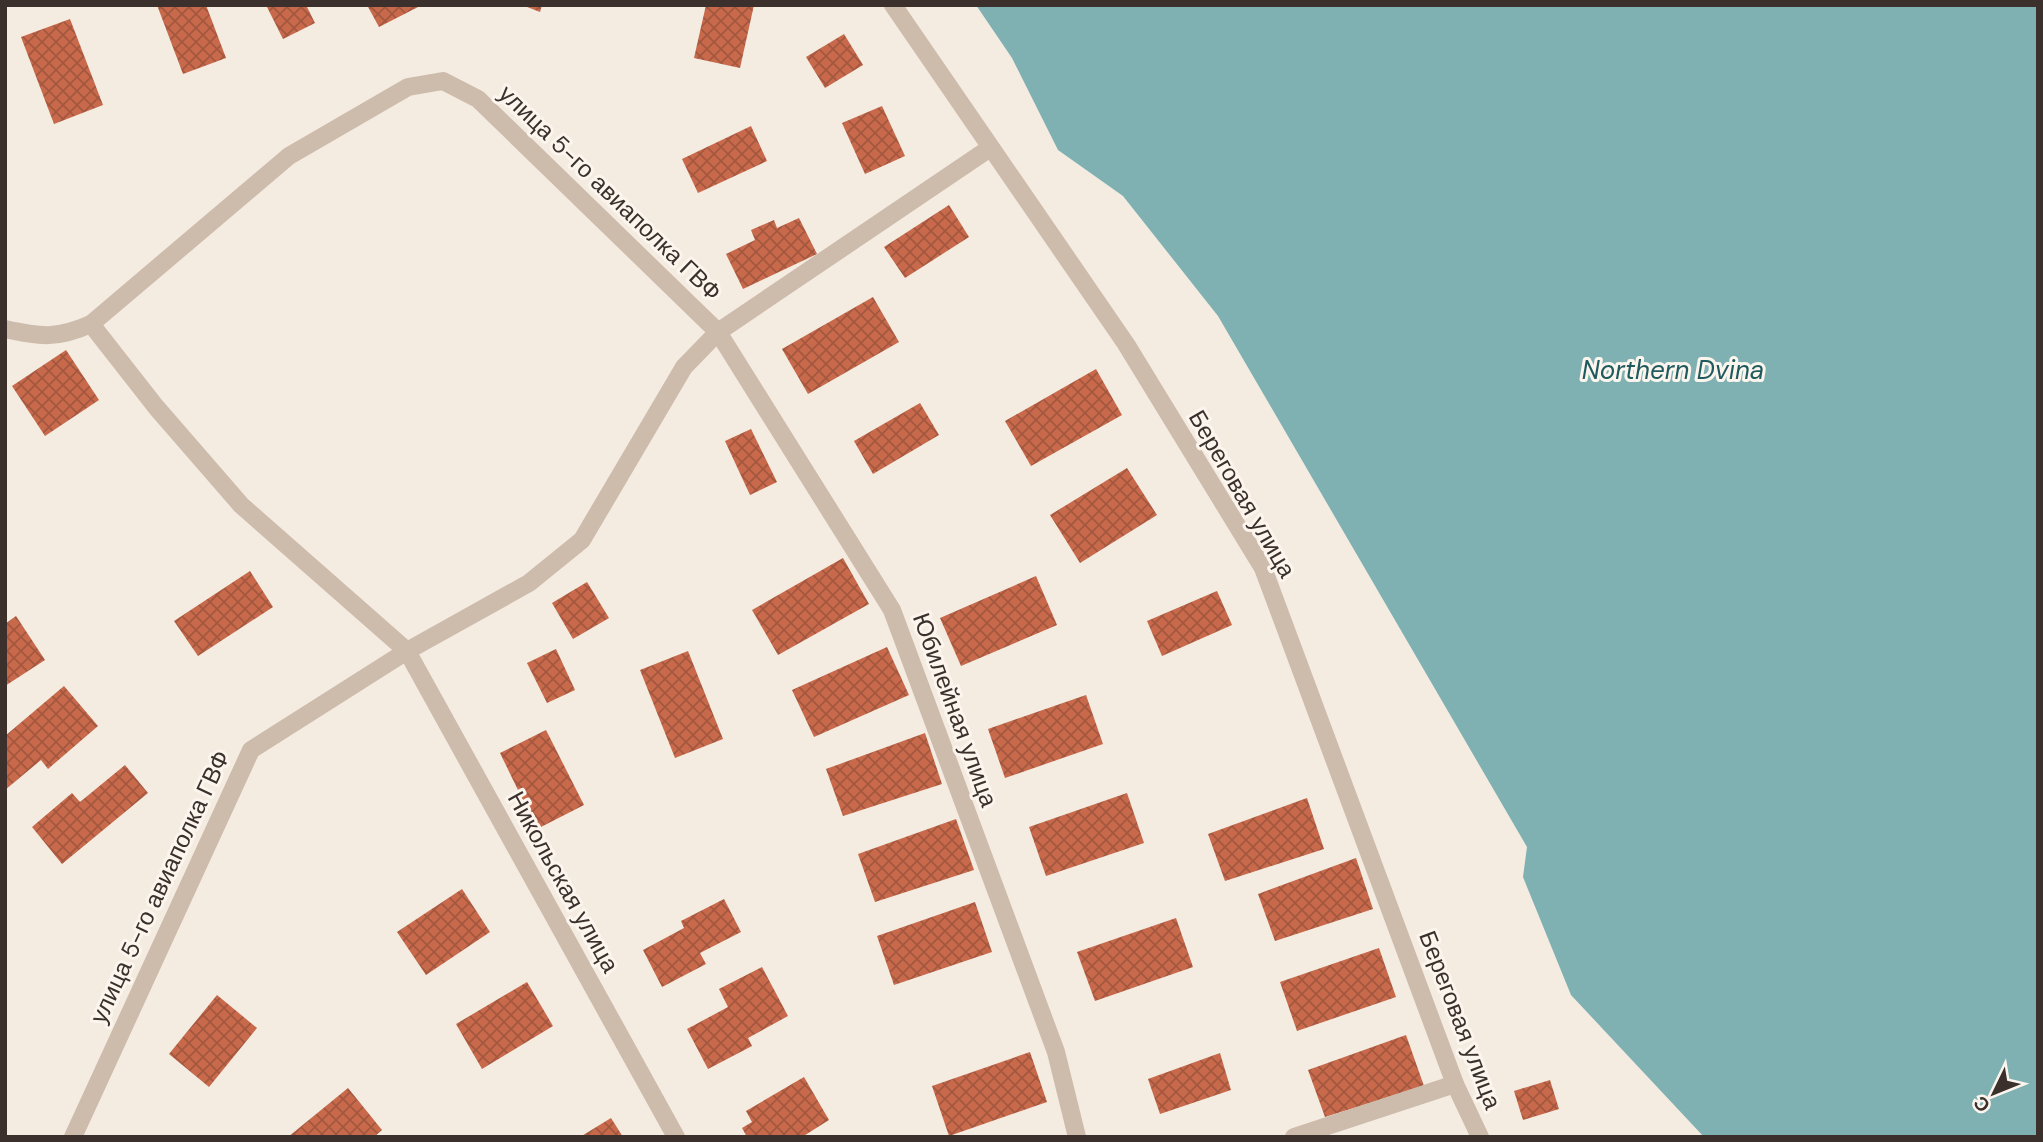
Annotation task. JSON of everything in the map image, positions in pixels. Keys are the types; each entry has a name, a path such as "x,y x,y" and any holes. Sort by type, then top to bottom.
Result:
{"street":[{"name":"Береговая улица","path":"893,5 1126,344 1263,568 1455,1084 1480,1137"},
{"name":"улица 5-го авиаполка ГВФ","path":"5,329 41,337 68,334 91,324 289,156 408,87 443,81 478,99 718,332"},
{"name":"улица 5-го авиаполка ГВФ","path":"73,1137 251,750 407,651 529,583 582,540 684,367 718,332 990,148"},
{"name":"Никольская улица","path":"91,324 156,407 241,505 407,651 676,1137"},
{"name":"Юбилейная улица","path":"718,332 892,610 1056,1052 1077,1137"},
{"path":"1294,1137 1455,1084"}],"water":[{"name":"Northern Dvina","path":"976,5 2038,5 2038,1137 1704,1137 1571,995 1523,877 1527,847 1218,316 1123,196 1058,150 1012,58"}],"building":[{"path":"157,5 206,5 226,58 183,74"},
{"path":"266,5 306,5 315,23 283,39"},
{"path":"367,5 422,5 379,27"},
{"path":"522,5 542,5 540,12"},
{"path":"706,5 754,5 740,68 694,58"},
{"path":"70,19 103,105 54,124 21,37"},
{"path":"844,34 863,65 825,88 806,57"},
{"path":"882,106 905,156 865,174 842,123"},
{"path":"751,126 767,161 698,193 682,159"},
{"path":"949,205 969,237 905,278 884,247"},
{"path":"799,218 817,254 743,289 726,254 755,240 751,230 774,220 777,228"},
{"path":"873,297 899,342 808,394 782,349"},
{"path":"66,350 99,400 45,436 12,386"},
{"path":"1096,369 1122,415 1031,466 1005,421"},
{"path":"920,403 939,435 873,474 854,441"},
{"path":"751,429 777,482 750,495 725,441"},
{"path":"1127,468 1157,515 1080,563 1050,515"},
{"path":"843,558 869,604 778,655 752,610"},
{"path":"250,571 273,607 198,656 174,621"},
{"path":"1036,576 1057,625 961,666 940,618"},
{"path":"587,582 609,618 573,639 552,603"},
{"path":"1217,591 1232,625 1162,656 1147,621"},
{"path":"16,616 45,660 5,686 5,624"},
{"path":"887,647 909,695 814,737 792,690"},
{"path":"556,649 575,690 547,703 527,663"},
{"path":"688,651 723,739 675,758 640,670"},
{"path":"64,686 98,726 48,769 41,760 5,790 5,736"},
{"path":"1086,695 1103,744 1005,778 988,729"},
{"path":"546,730 584,805 537,829 500,753"},
{"path":"925,733 942,784 843,816 826,769"},
{"path":"125,765 148,793 62,864 32,827 72,793 80,802"},
{"path":"1127,793 1144,843 1046,876 1029,827"},
{"path":"1307,798 1324,849 1225,881 1208,834"},
{"path":"956,819 974,870 875,902 858,854"},
{"path":"1356,858 1373,909 1275,941 1258,894"},
{"path":"462,889 490,932 426,975 397,932"},
{"path":"724,899 741,932 700,953 706,964 662,987 643,950 684,928 681,921"},
{"path":"975,902 992,952 894,985 877,936"},
{"path":"1176,918 1193,967 1095,1001 1077,952"},
{"path":"1379,948 1396,997 1297,1031 1280,982"},
{"path":"762,967 788,1016 748,1038 752,1046 708,1069 687,1029 728,1007 719,989"},
{"path":"527,982 553,1026 482,1069 456,1024"},
{"path":"217,995 257,1028 209,1087 169,1054"},
{"path":"1406,1035 1424,1086 1325,1117 1308,1070"},
{"path":"1030,1052 1047,1102 949,1136 932,1086"},
{"path":"1220,1053 1231,1090 1160,1114 1148,1079"},
{"path":"804,1077 829,1120 802,1137 747,1137 742,1128 752,1122 746,1111"},
{"path":"1550,1080 1559,1109 1523,1120 1514,1091"},
{"path":"348,1088 382,1130 374,1137 288,1137"},
{"path":"611,1118 623,1137 580,1137"}]}
